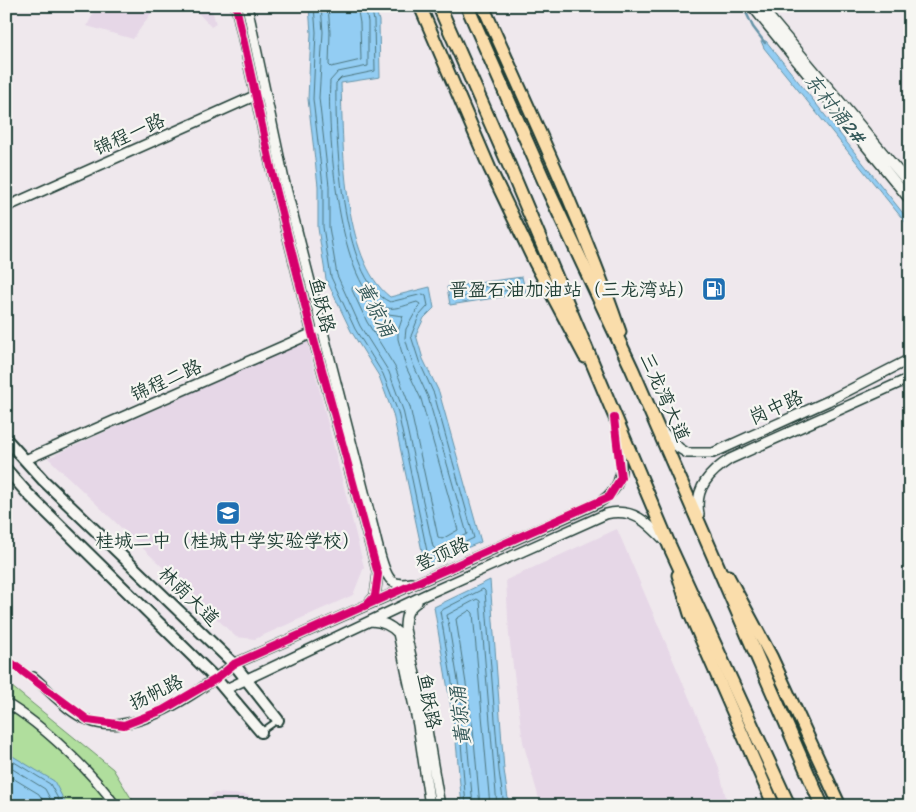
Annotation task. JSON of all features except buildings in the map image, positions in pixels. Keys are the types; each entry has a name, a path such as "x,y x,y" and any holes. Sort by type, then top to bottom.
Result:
{"highway":[{"path":"439,6 506,158 670,547 789,806"},
{"name":"三龙湾大道","path":"467,6 550,194 658,427 822,806"}],"main road":[{"path":"420,6 494,178 535,263 605,396"},
{"path":"483,6 604,286 632,369"},
{"name":"林荫大道","path":"6,439 43,480 234,664 278,720"},
{"path":"7,472 216,679 261,732"},
{"path":"701,526 771,656 840,806"},
{"path":"670,547 690,614 774,806"}],"street":[{"name":"鱼跃路","path":"236,6 274,181 312,333 378,574 375,596 365,606"},
{"name":"鱼跃路","path":"247,6 284,180 385,571 390,580 400,585 419,583"},
{"path":"752,6 910,200"},
{"path":"760,6 910,185"},
{"name":"锦程一路","path":"6,208 266,91"},
{"name":"锦程二路","path":"25,460 321,329"},
{"name":"岗中路","path":"658,427 679,448 687,453 713,453 828,401 910,359"},
{"name":"岗中路","path":"701,526 697,503 699,492 707,478 720,465 730,458 910,378"},
{"name":"登顶路","path":"216,679 234,664 609,497 621,478 614,418"},
{"path":"713,453 712,459 716,465 720,465"},
{"path":"600,502 611,506 606,514"},
{"name":"登顶路","path":"226,690 426,595 606,514 626,512 640,517 670,547"},
{"name":"鱼跃路","path":"426,595 410,607 406,617 405,629 426,724 440,806"},
{"name":"鱼跃路","path":"371,621 381,621 398,633 418,725 430,806"},
{"name":"扬帆路","path":"34,678 88,720 124,725 163,710 216,679"},
{"path":"6,703 18,709 74,758 102,786 116,806"}],"lane":[{"path":"261,732 278,720"}],"shaded area":[{"path":"97,6 156,6 133,39 87,26"},
{"path":"192,6 211,6 216,24 211,27"},
{"name":"桂城二中（桂城中学实验学校）","path":"307,340 364,567 353,595 255,639 236,637 48,458"},
{"path":"617,529 718,765 728,806 541,806 523,742 509,636 506,580"},
{"path":"214,793 247,795 262,806 202,806"}],"green space":[{"path":"6,682 113,769 136,806 6,806"}],"water":[{"name":"黄猄涌","path":"309,6 375,6 379,21 380,77 341,83 344,166 353,228 362,256 374,279 390,297 430,287 434,308 424,318 416,335 423,359 439,392 481,542 425,565 393,414 379,376 351,331 326,279 318,228 318,186 308,99 311,33"},
{"path":"761,41 766,41 910,222 910,228 764,48"},
{"path":"522,277 526,293 450,305 447,287"},
{"name":"黄猄涌","path":"490,580 504,770 509,806 462,806 455,731 434,607"},
{"path":"6,752 54,781 67,806 6,806"}],"waterway":[{"name":"东村涌2#","path":"743,6 753,27 765,43"}],"tunnel":[{"path":"6,659 33,677"}],"cycle path":[{"path":"236,6 274,181 312,333 378,574 375,596 367,605"},
{"path":"6,659 88,720 124,725 163,710 216,679 234,664 609,497 621,478 614,418"}],"place":[{"name":"晋盈石油加油站（三龙湾站）","path":"714,289"},
{"name":"桂城二中（桂城中学实验学校）","path":"228,513"}]}
